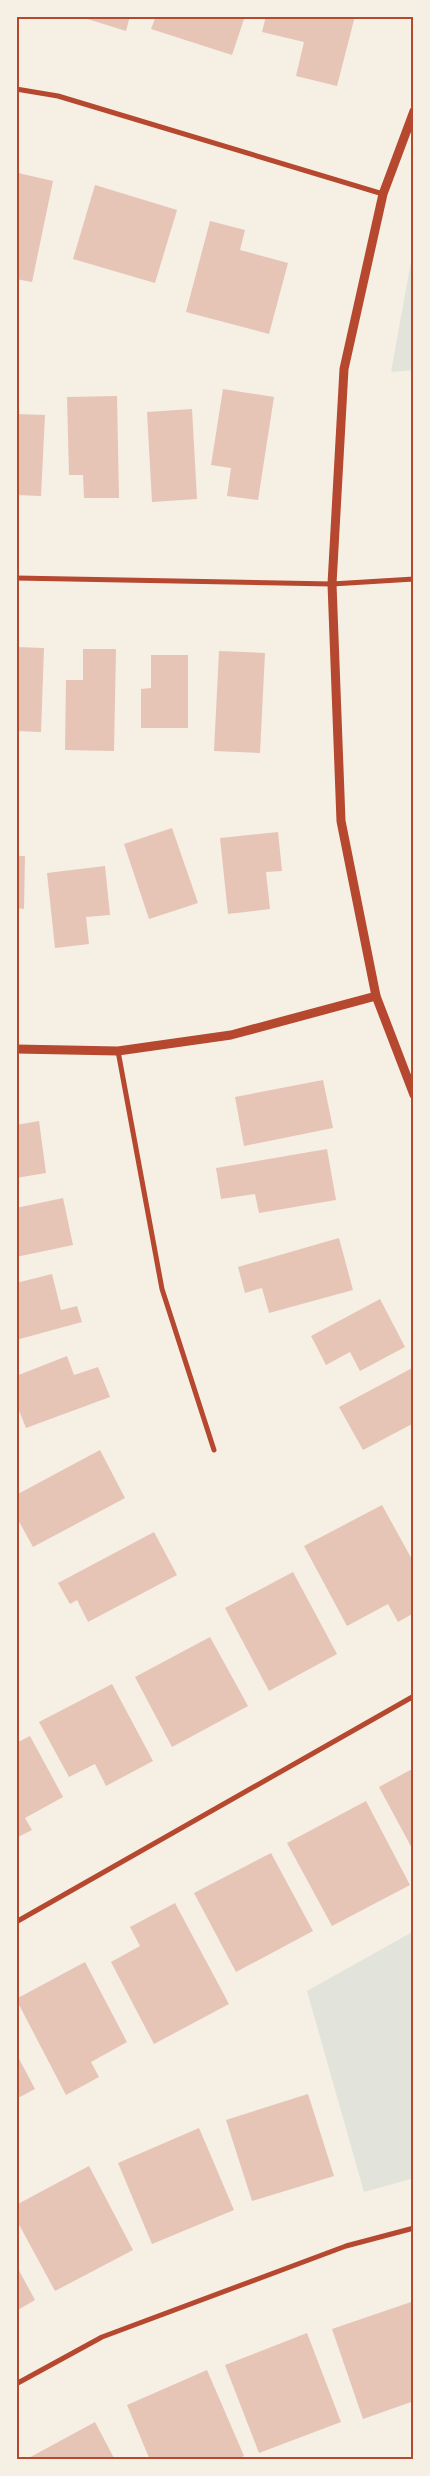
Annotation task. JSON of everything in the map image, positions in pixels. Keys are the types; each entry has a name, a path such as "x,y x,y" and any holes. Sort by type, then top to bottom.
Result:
{"street":[{"path":"16,89 58,96 382,194"},
{"path":"414,111 382,194 344,369 332,584 342,821 376,996 414,1095"},
{"path":"16,578 332,584 414,579"},
{"path":"16,1049 118,1051 231,1035 376,996"},
{"path":"118,1051 162,1289 214,1450"},
{"path":"16,1922 414,1696"},
{"path":"16,2384 102,2337 346,2246 414,2228"}],"shaded area":[{"path":"414,245 414,370 391,372"},
{"path":"414,1931 414,2178 364,2192 307,1991"}],"building":[{"path":"78,16 130,16 126,31"},
{"path":"156,16 245,16 232,55 151,29"},
{"path":"266,16 355,16 337,86 296,76 304,42 262,32"},
{"path":"18,173 53,181 32,282 16,279 16,184"},
{"path":"95,185 177,210 155,283 73,259"},
{"path":"210,221 245,230 240,250 288,263 269,334 186,312"},
{"path":"223,389 274,397 258,500 227,496 231,468 211,465"},
{"path":"117,396 119,498 84,498 83,475 69,475 67,397"},
{"path":"192,409 197,499 152,502 147,412"},
{"path":"16,414 45,415 41,496 16,495"},
{"path":"16,647 44,648 41,732 16,731"},
{"path":"83,649 116,649 114,751 65,750 66,680 83,680"},
{"path":"219,651 265,653 260,753 214,751"},
{"path":"151,655 188,655 188,728 141,728 141,689 151,688"},
{"path":"172,828 198,903 149,919 124,844"},
{"path":"278,832 282,871 266,872 270,909 228,914 220,838"},
{"path":"16,856 25,856 24,909 16,908"},
{"path":"105,866 110,915 86,917 89,944 55,948 47,873"},
{"path":"323,1080 333,1128 244,1146 235,1097"},
{"path":"39,1121 46,1173 16,1178 16,1125"},
{"path":"327,1149 336,1200 259,1213 255,1194 221,1199 216,1168"},
{"path":"63,1198 73,1245 16,1257 16,1208"},
{"path":"339,1238 353,1290 269,1313 262,1288 245,1293 238,1267"},
{"path":"52,1274 61,1310 77,1306 82,1322 16,1340 16,1283"},
{"path":"380,1299 405,1347 360,1371 350,1352 326,1365 311,1336"},
{"path":"67,1356 74,1375 98,1367 110,1397 26,1428 16,1403 16,1376"},
{"path":"414,1367 414,1423 363,1450 339,1407"},
{"path":"100,1450 125,1498 33,1547 16,1516 16,1495"},
{"path":"382,1505 414,1563 414,1613 398,1622 388,1604 347,1626 304,1546"},
{"path":"154,1532 177,1575 88,1622 77,1600 70,1604 58,1583"},
{"path":"293,1572 337,1654 269,1691 225,1608"},
{"path":"210,1637 248,1706 172,1747 135,1677"},
{"path":"112,1684 153,1761 106,1786 95,1764 69,1777 39,1722"},
{"path":"30,1736 63,1797 25,1818 32,1830 16,1838 16,1743"},
{"path":"414,1768 414,1852 379,1787"},
{"path":"366,1801 410,1885 332,1926 287,1843"},
{"path":"271,1853 313,1931 236,1972 194,1893"},
{"path":"175,1903 229,2004 154,2044 111,1962 140,1946 130,1927"},
{"path":"85,1962 127,2042 91,2062 99,2077 66,2095 16,1999"},
{"path":"16,2053 35,2089 16,2099"},
{"path":"308,2094 334,2176 252,2201 226,2120"},
{"path":"199,2128 234,2210 152,2244 118,2163"},
{"path":"89,2166 133,2250 55,2291 16,2219 16,2205"},
{"path":"16,2265 35,2300 16,2311"},
{"path":"414,2301 414,2401 363,2419 332,2329"},
{"path":"307,2333 341,2422 259,2453 225,2365"},
{"path":"207,2370 244,2456 237,2460 150,2460 127,2405"},
{"path":"95,2422 115,2460 25,2460"}]}
